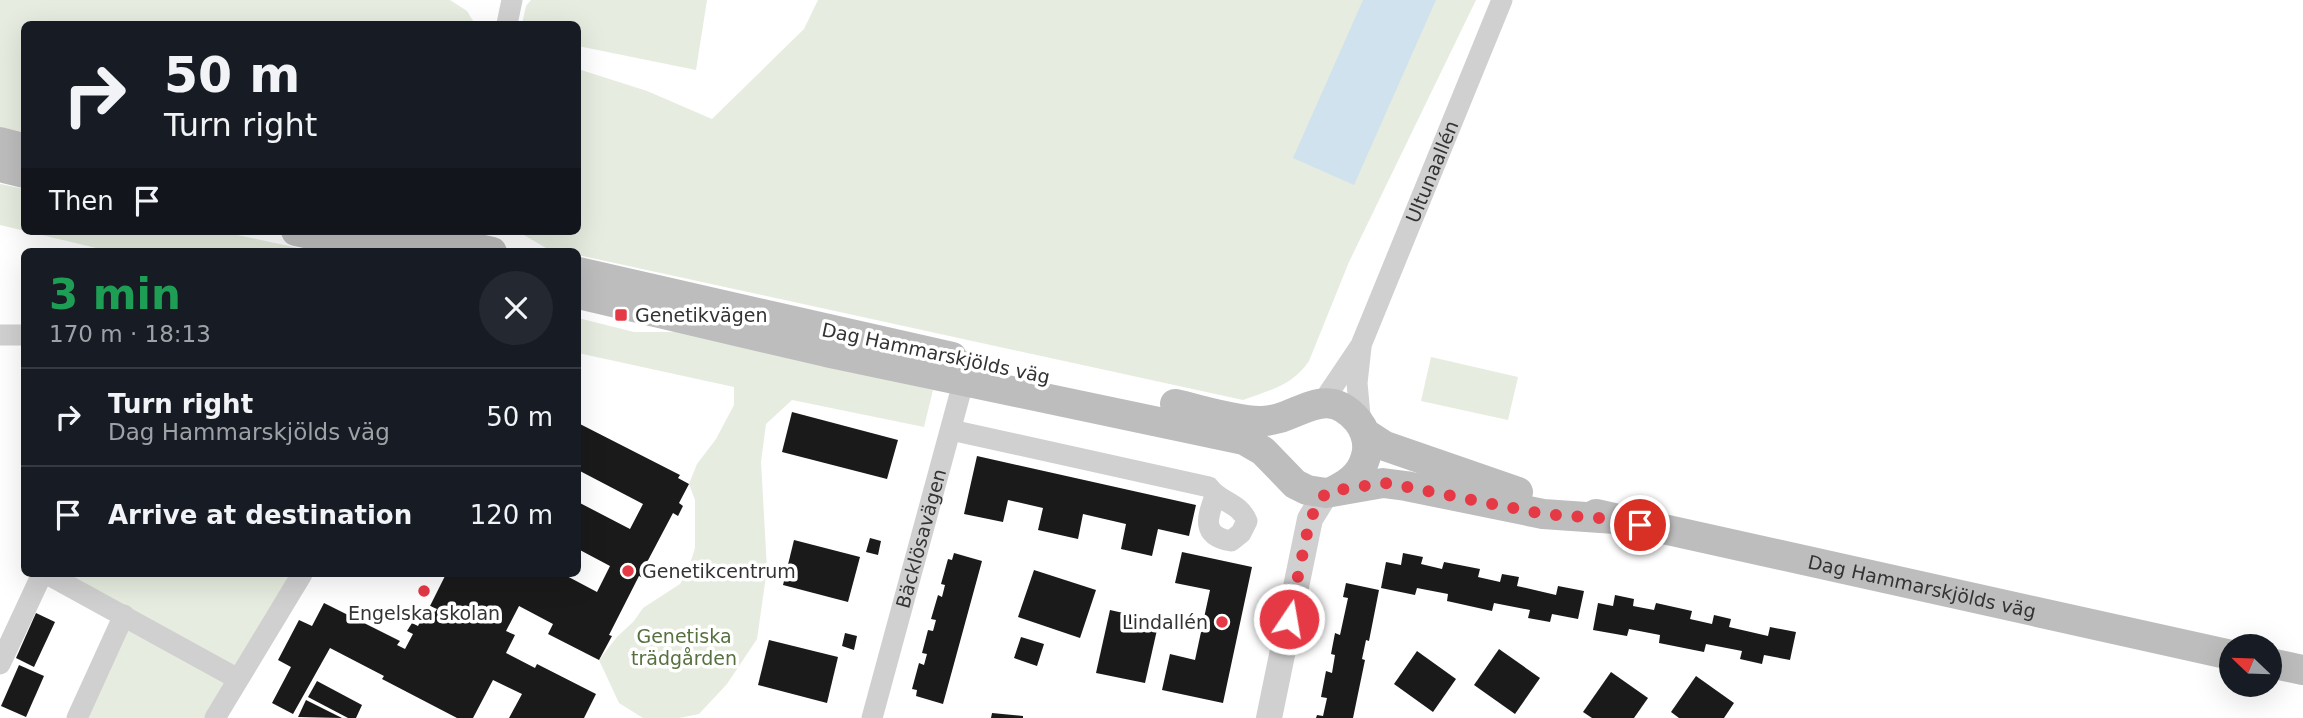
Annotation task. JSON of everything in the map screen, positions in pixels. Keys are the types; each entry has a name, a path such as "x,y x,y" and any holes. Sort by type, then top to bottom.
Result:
{"main road":[{"path":"0,142 21,147"},
{"path":"0,167 21,172"},
{"path":"315,235 375,248"},
{"path":"419,235 478,248"},
{"name":"Dag Hammarskjölds väg","path":"581,273 1244,440 1263,451 1290,478 1307,490 1331,491 1383,483 1543,514 1615,519"},
{"name":"Dag Hammarskjölds väg","path":"581,295 827,352 967,371 1261,421 1325,403 1337,405 1351,414 1363,429 1385,446 1491,484 1615,519 2219,652"},
{"path":"1290,478 1279,457 1279,438 1285,424 1302,409"},
{"path":"1331,491 1349,484 1359,472 1366,458 1368,443 1363,429"},
{"path":"2282,666 2303,670"}],"street":[{"path":"508,21 512,0"},
{"name":"Ultunaallén","path":"1302,409 1326,397 1361,345 1502,0"},
{"path":"0,335 21,335"},
{"name":"Ultunaallén","path":"1361,345 1357,383 1363,429"},
{"name":"Bäcklösavägen","path":"873,718 967,371"},
{"path":"951,430 1209,486 1215,496"},
{"path":"1290,478 1310,519"},
{"path":"1269,718 1310,519 1331,491"},
{"path":"0,664 44,577"},
{"path":"51,577 238,679"},
{"path":"215,718 300,577"},
{"path":"77,718 124,615"}],"green space":[{"path":"0,0 450,0 467,11 473,21 21,21 21,131 0,127"},
{"path":"531,0 707,0 696,70 581,47 581,21 523,21 526,6"},
{"path":"818,0 1476,0 1349,262 1309,361 1288,382 1243,400 581,256 581,248 546,248 524,235 581,235 581,70 647,91 712,119 804,29"},
{"path":"0,184 21,188 21,230 0,225"},
{"path":"42,235 237,235 298,248 96,248"},
{"name":"Genetiska trädgården","path":"581,319 634,332 679,332 933,390 924,427 792,400 766,424 761,462 767,569 757,639 727,684 699,714 679,718 643,718 619,703 599,660 643,608 680,584 688,570 695,548 695,500 689,484 697,464 716,439 734,405 734,387 581,354"},
{"path":"1431,357 1518,377 1508,420 1421,401"},
{"path":"53,577 300,577 215,718 77,718 124,615"}],"water":[{"path":"1363,0 1436,0 1354,185 1293,158"}],"building":[{"path":"792,412 898,440 887,479 782,452"},
{"name":"Genetikcentrum","path":"581,425 680,475 678,478 689,484 679,503 683,506 678,516 673,513 645,566 650,569 645,579 639,576 599,660 548,634 553,624 519,606 506,631 515,635 506,653 535,668 537,664 596,694 584,718 509,718 522,694 493,680 473,718 457,718 330,648 293,714 272,703 291,667 278,660 299,620 312,626 324,603 400,641 397,645 405,649 413,634 407,631 412,623 418,626 427,608 435,612 437,609 430,606 444,577 569,577 597,592 610,566 581,551 581,504 630,529 643,504 581,472"},
{"path":"977,456 1196,505 1189,536 1158,529 1152,556 1121,549 1126,524 1083,514 1078,539 1038,530 1043,508 1008,500 1003,522 964,514"},
{"path":"870,538 881,541 878,555 866,552"},
{"path":"794,540 860,557 848,602 783,585"},
{"name":"Lindallén","path":"1182,552 1252,567 1223,703 1162,690 1170,654 1195,660 1210,590 1175,583"},
{"path":"954,553 982,561 943,704 916,696 917,690 912,689 919,663 924,665 927,654 922,653 928,630 933,631 936,620 931,619 938,595 942,597 945,585 941,584 948,559 952,560"},
{"path":"1403,553 1423,557 1421,564 1442,569 1444,562 1480,569 1478,577 1500,582 1502,574 1519,577 1517,586 1556,595 1558,586 1584,591 1578,619 1552,614 1550,622 1528,618 1530,610 1494,603 1492,611 1447,601 1448,594 1417,588 1415,595 1381,588 1386,562 1401,565"},
{"path":"1034,570 1096,590 1080,638 1018,617"},
{"path":"1346,583 1379,590 1369,641 1366,640 1362,659 1365,660 1353,718 1316,718 1317,715 1323,716 1327,698 1321,697 1326,671 1332,673 1335,655 1331,654 1335,633 1340,635 1348,598 1343,597"},
{"path":"1615,595 1634,599 1633,606 1654,610 1656,603 1692,611 1690,619 1712,624 1714,615 1731,619 1729,627 1768,636 1770,627 1796,632 1790,660 1764,655 1762,664 1740,659 1742,651 1706,644 1704,652 1659,643 1660,635 1629,629 1627,636 1593,630 1598,603 1613,606"},
{"path":"1110,610 1159,621 1145,683 1096,673"},
{"path":"36,613 55,622 34,667 16,658"},
{"path":"845,633 857,636 854,650 842,646"},
{"path":"1021,637 1044,644 1037,666 1014,658"},
{"path":"769,640 838,657 827,703 758,685"},
{"path":"1499,649 1540,678 1515,714 1474,685"},
{"path":"1417,651 1456,679 1433,712 1394,684"},
{"path":"19,665 44,676 26,717 1,706"},
{"path":"1611,672 1648,698 1634,718 1592,718 1583,712"},
{"path":"1696,676 1734,703 1724,718 1679,718 1671,712"},
{"path":"317,681 362,705 356,718 348,718 308,697"},
{"path":"306,700 342,718 298,717"},
{"path":"992,713 1023,716 1023,718 991,718"}],"place":[{"name":"Genetikvägen","path":"621,315"},
{"name":"Genetikcentrum","path":"628,571"},
{"name":"Engelska skolan","path":"424,591"},
{"name":"Lindallén","path":"1222,622"}],"route":[{"path":"1289,619 1310,519 1326,492 1383,483 1543,514 1615,519 1640,525"}]}
